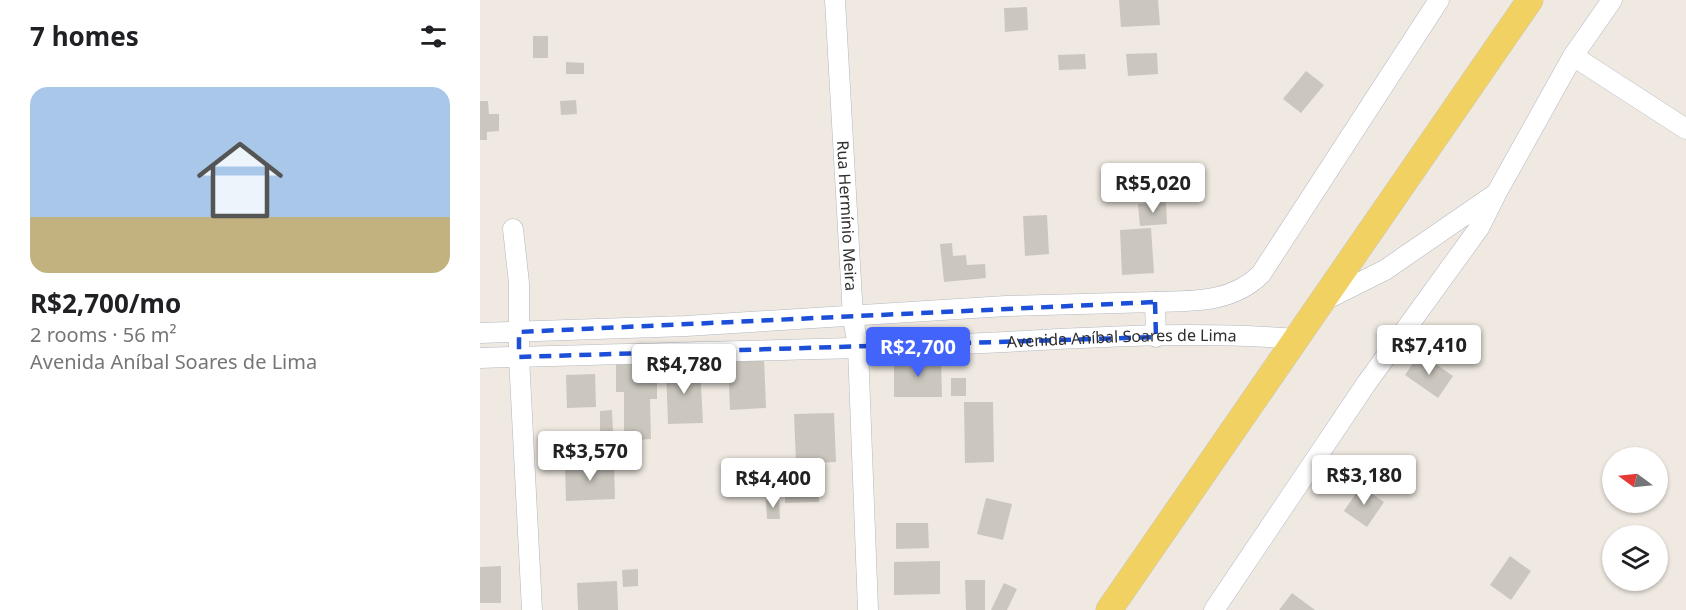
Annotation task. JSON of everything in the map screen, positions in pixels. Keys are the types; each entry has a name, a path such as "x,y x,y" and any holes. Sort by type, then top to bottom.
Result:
{"main road":[{"path":"1109,610 1530,0"}],"street":[{"name":"Rua Hermínio Meira","path":"835,0 853,317 858,348 868,610"},
{"path":"480,333 853,317 1006,306 1210,300 1238,292 1250,285 1261,274 1439,0"},
{"path":"1214,610 1366,384 1479,228 1573,56 1612,0"},
{"path":"1573,56 1686,129"},
{"path":"1321,303 1386,270 1496,194"},
{"path":"513,229 519,283 519,357 532,610"},
{"path":"1155,302 1156,337"},
{"name":"Avenida Aníbal Soares de Lima","path":"480,358 1156,337 1242,335 1295,339"}],"highlighted area":[{"path":"1155,302 1156,337 519,357 519,332"}],"building":[{"path":"1119,0 1158,0 1160,25 1121,27"},
{"path":"1027,7 1028,30 1005,32 1004,8"},
{"path":"533,36 548,36 548,58 533,58"},
{"path":"1157,53 1158,74 1128,76 1126,54"},
{"path":"1085,54 1086,69 1059,70 1058,55"},
{"path":"566,62 584,63 584,74 566,74"},
{"path":"1306,71 1324,85 1301,113 1283,99"},
{"path":"576,100 577,114 561,115 560,101"},
{"path":"480,101 488,101 489,114 499,114 499,131 487,132 487,140 480,140"},
{"path":"1166,202 1167,224 1140,226 1138,204"},
{"path":"1047,215 1049,254 1025,256 1023,216"},
{"path":"1151,228 1154,273 1122,275 1120,230"},
{"path":"952,243 953,256 966,255 967,265 985,264 986,278 944,282 940,244"},
{"path":"1420,353 1453,376 1438,398 1405,375"},
{"path":"764,358 766,408 730,410 728,360"},
{"path":"894,358 941,358 942,397 894,397"},
{"path":"616,362 657,362 657,399 650,399 651,439 633,440 633,431 624,431 624,392 616,392"},
{"path":"700,366 703,423 668,424 666,367"},
{"path":"595,374 596,407 567,408 566,375"},
{"path":"951,378 966,378 966,396 951,396"},
{"path":"964,402 993,402 994,462 965,463"},
{"path":"612,410 613,431 600,432 600,411"},
{"path":"834,413 836,462 796,464 794,414"},
{"path":"614,464 615,499 566,501 565,466"},
{"path":"818,468 819,502 785,503 784,469"},
{"path":"1361,486 1384,502 1367,527 1344,511"},
{"path":"986,498 1012,504 1003,540 977,534"},
{"path":"779,499 780,519 767,519 766,500"},
{"path":"896,523 928,523 929,548 896,549"},
{"path":"1510,556 1531,571 1511,600 1490,585"},
{"path":"940,561 940,594 894,595 894,562"},
{"path":"501,566 501,603 480,603 480,567"},
{"path":"638,569 638,586 623,587 622,570"},
{"path":"965,580 985,580 985,610 966,610"},
{"path":"617,581 618,610 578,610 577,583"},
{"path":"1004,583 1017,589 1007,610 991,610"},
{"path":"1292,593 1315,610 1279,610"}]}
